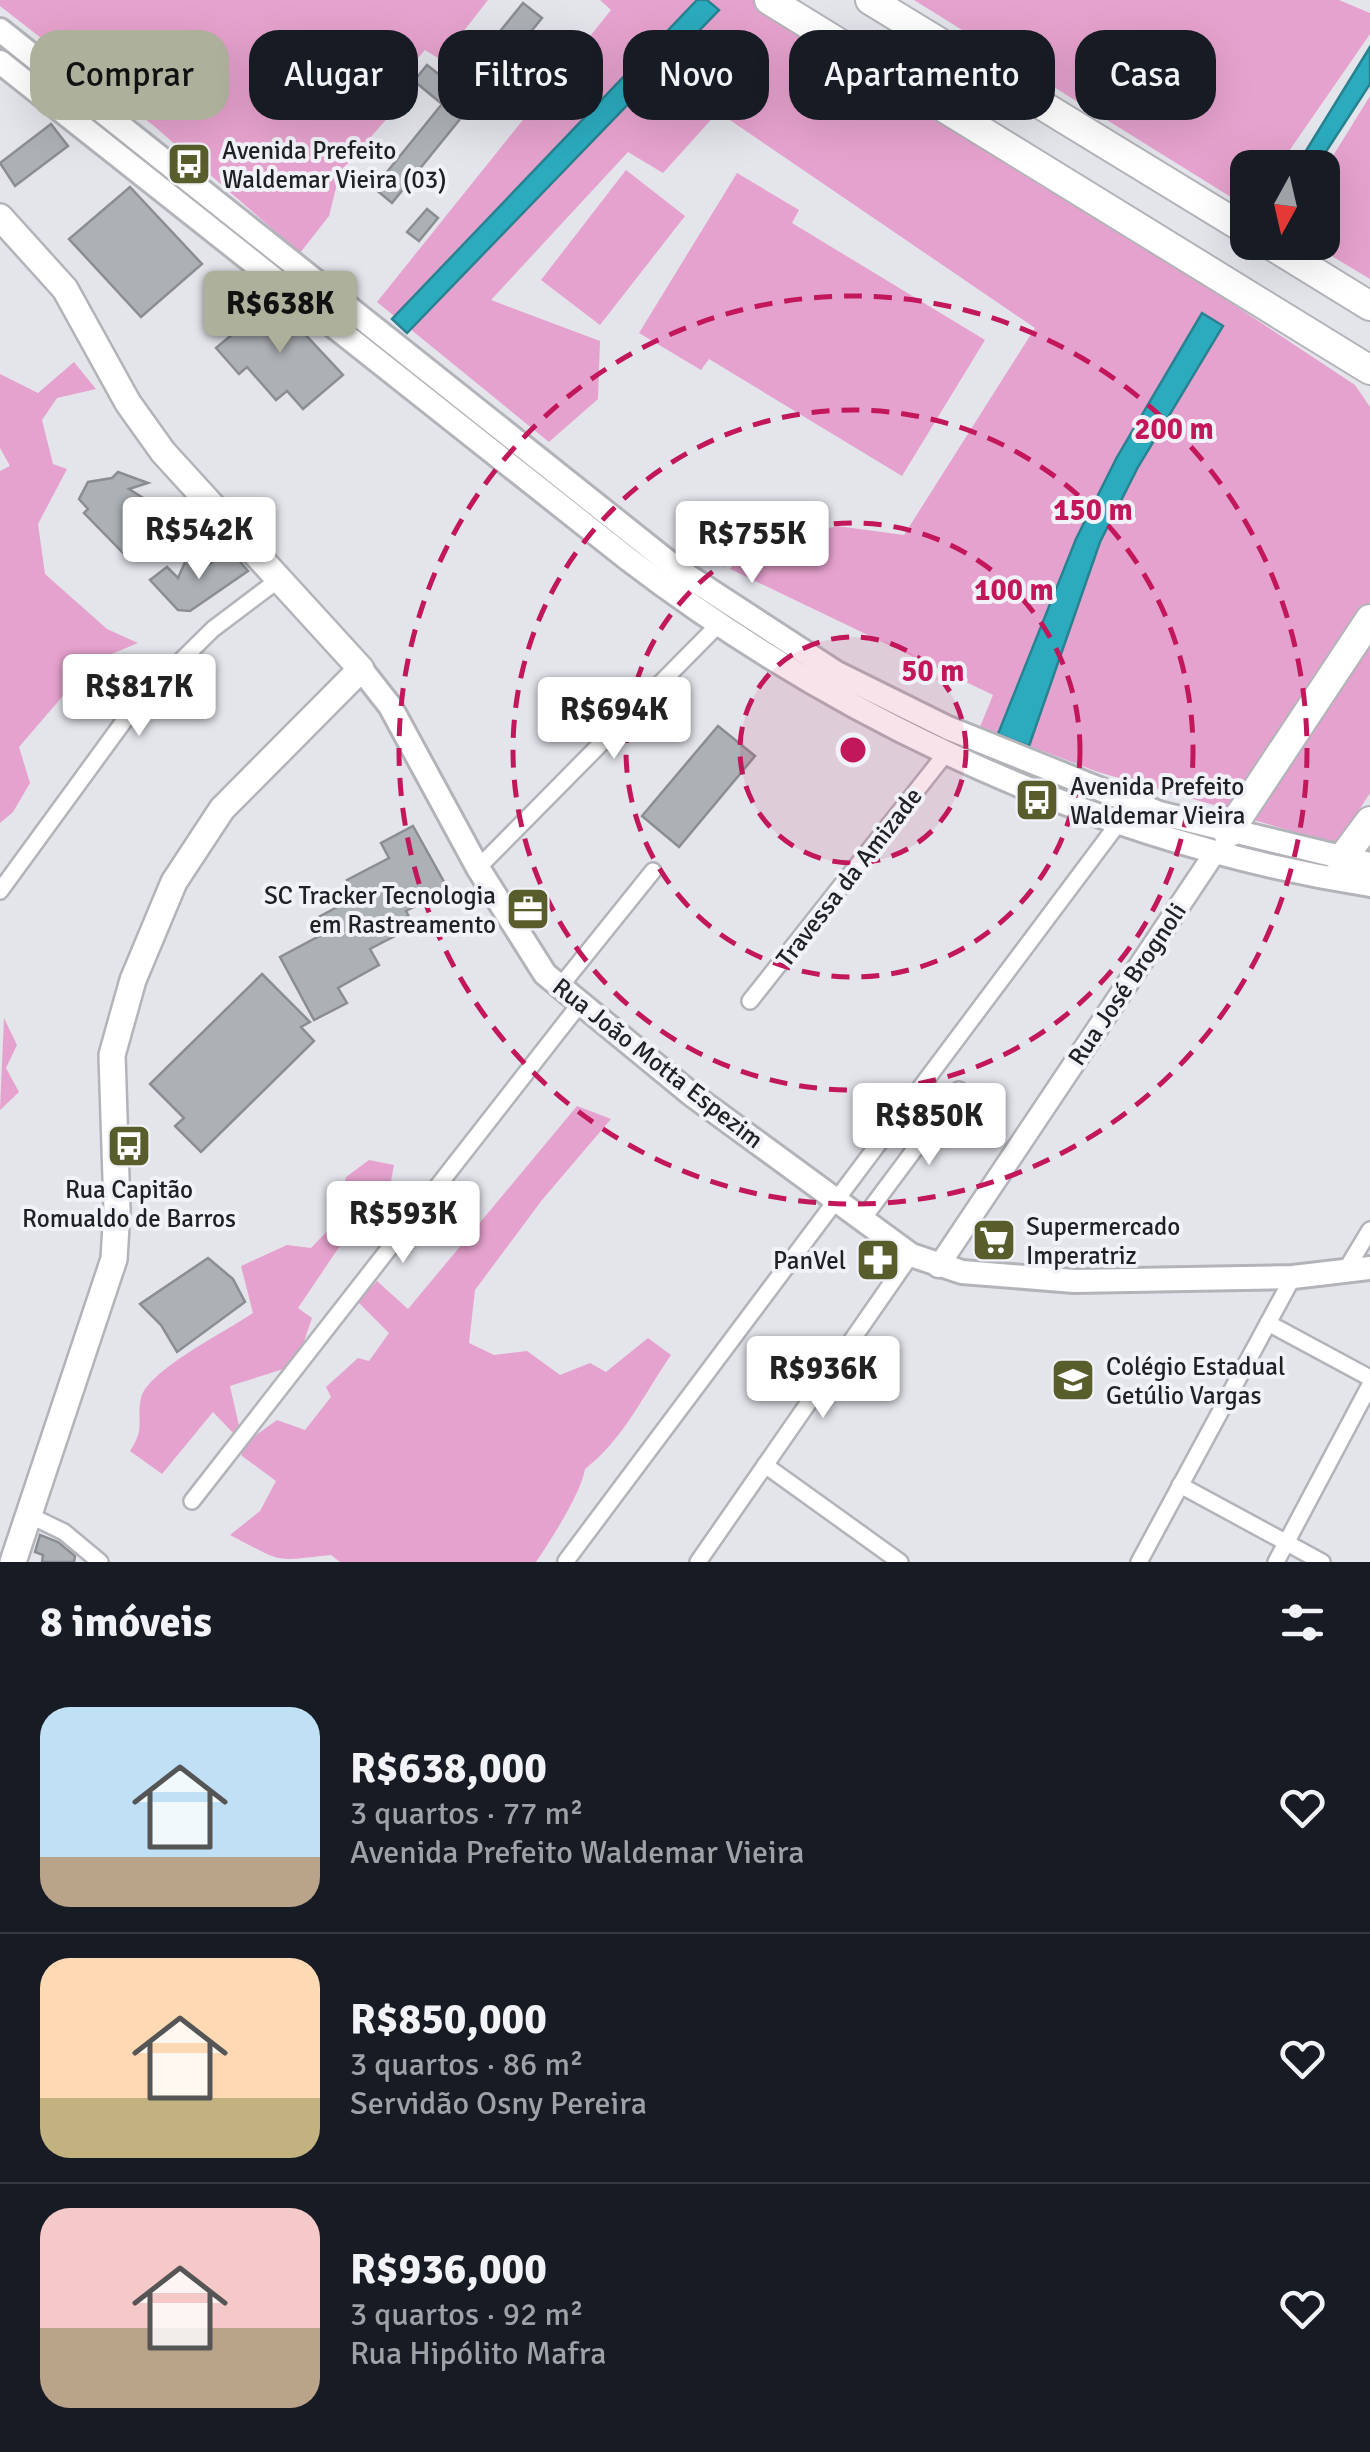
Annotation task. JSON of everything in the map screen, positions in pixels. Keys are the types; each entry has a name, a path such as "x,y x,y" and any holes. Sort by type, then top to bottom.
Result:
{"highway":[{"path":"769,0 1370,370"},
{"path":"870,0 1230,221"},
{"path":"1295,260 1370,306"},
{"path":"1330,346 1370,390"},
{"path":"1222,842 1370,619"},
{"path":"1333,868 1370,821"}],"main road":[{"path":"0,30 320,301 718,625 1056,776 1222,842"},
{"path":"0,62 800,663 947,752 1120,822 1333,868 1370,884"},
{"name":"Rua João Motta Espezim","path":"0,217 65,289 145,428 390,706 478,868 530,953 558,988 690,1094 911,1255 938,1267 1062,1280 1293,1277 1370,1268"},
{"path":"14,1562 114,1259 117,1208 112,1056 133,980 174,882 202,833 361,669"},
{"path":"1333,868 1370,864"}],"street":[{"path":"0,890 135,706 213,629 278,580"},
{"path":"478,868 718,625"},
{"name":"Travessa da Amizade","path":"750,1001 947,752"},
{"path":"566,1561 834,1198 1120,822"},
{"name":"Rua José Brognoli","path":"938,1267 1222,842"},
{"path":"558,988 653,871"},
{"path":"192,1500 578,1005"},
{"path":"862,1220 959,1090"},
{"path":"1344,1272 1370,1230"},
{"path":"698,1562 911,1255"},
{"path":"1138,1562 1293,1277"},
{"path":"1268,1322 1370,1382 1276,1562"},
{"path":"765,1465 900,1562"},
{"path":"1180,1485 1322,1562"},
{"path":"31,1516 64,1532 100,1562"}],"shaded area":[{"path":"0,0 488,0 464,30 438,30 438,58 425,50 418,58 418,30 249,30 249,120 386,120 340,172 329,216 300,253 146,120 229,120 229,30 31,30 0,6"},
{"path":"600,0 753,0 803,30 789,30 789,120 952,120 1355,385 1370,407 1370,603 1235,811 1098,772 980,727 993,695 730,569 742,551 837,526 904,535 1035,328 730,120 769,120 769,30 623,30 623,120 711,120 663,173 628,152 491,300 600,341 598,399 549,442 377,302 523,120 603,120 603,30 595,30 611,10"},
{"path":"914,0 1339,0 1370,13 1370,34 1290,150 1230,150 1230,196 1107,120 1216,120 1216,30 1075,30 1075,100 1055,88 1055,30 962,30"},
{"path":"1370,96 1370,279 1338,260 1340,150 1337,150"},
{"path":"626,170 685,216 600,325 541,280"},
{"path":"737,173 799,210 792,223 985,340 902,476 709,359 701,370 639,333"},
{"path":"74,362 96,389 57,398 42,420 53,464 67,469 38,524 45,574 107,629 138,643 92,662 19,747 30,783 13,812 0,823 0,471 10,466 0,448 0,374 38,393"},
{"path":"1370,638 1370,793 1337,844 1250,819"},
{"path":"4,1018 17,1045 6,1068 19,1092 0,1110"},
{"path":"577,1106 611,1119 542,1200 475,1290 469,1343 494,1355 527,1351 560,1375 590,1363 606,1372 648,1338 671,1355 622,1430 585,1469 572,1503 536,1562 340,1562 331,1555 278,1558 230,1535 260,1511 276,1481 242,1456 236,1436 213,1412 162,1474 130,1451 138,1436 141,1398 147,1387 190,1352 253,1313 241,1266 287,1245 311,1248 335,1223 346,1177 369,1160 394,1165 387,1202 373,1219 356,1222 298,1308 312,1318 296,1365 230,1386 242,1439 249,1440 277,1420 305,1430 331,1397 326,1387 358,1358 369,1361 389,1333 358,1302 377,1281 408,1309"}],"water":[{"path":"697,0 707,0 719,10 700,30 668,30"},
{"path":"1370,47 1370,84 1327,150 1306,150"},
{"path":"623,77 623,109 407,333 392,319 582,120 603,120 603,98"},
{"path":"1202,313 1223,326 1138,467 1100,542 1029,746 998,734 1076,539 1117,457"}],"building":[{"path":"523,3 542,18 532,30 501,30"},
{"path":"427,65 438,74 438,101 418,84 418,76"},
{"path":"438,109 438,120 459,120 392,203 374,188"},
{"path":"51,124 68,146 15,186 0,163"},
{"path":"130,187 202,264 141,317 69,239"},
{"path":"427,209 438,218 419,241 407,232"},
{"path":"273,300 343,375 303,409 287,391 276,400 247,367 239,374 216,348"},
{"path":"118,472 148,483 129,489 159,508 165,531 155,546 129,559 84,513 88,509 79,499 88,482 112,478"},
{"path":"230,550 248,571 190,611 178,610 150,580 167,567 178,578 186,560 198,572"},
{"path":"718,726 755,756 679,847 642,816"},
{"path":"413,826 448,889 406,911 414,926 370,949 379,965 338,988 347,1003 314,1020 280,957 321,935 313,920 356,897 347,880 389,858 381,843"},
{"path":"262,974 310,1022 301,1027 314,1041 201,1152 175,1126 184,1118 150,1084"},
{"path":"208,1258 233,1279 245,1302 177,1352 161,1325 140,1304"},
{"path":"40,1535 58,1542 75,1556 74,1562 42,1562 43,1555 35,1552"}],"place":[{"name":"Avenida Prefeito Waldemar Vieira (03)","path":"189,164"},
{"name":"Avenida Prefeito Waldemar Vieira","path":"1037,800"},
{"name":"SC Tracker Tecnologia em Rastreamento","path":"528,909"},
{"name":"Rua Capitão Romualdo de Barros","path":"129,1146"},
{"name":"Supermercado Imperatriz","path":"994,1240"},
{"name":"PanVel","path":"878,1260"},
{"name":"Colégio Estadual Getúlio Vargas","path":"1073,1380"}]}
